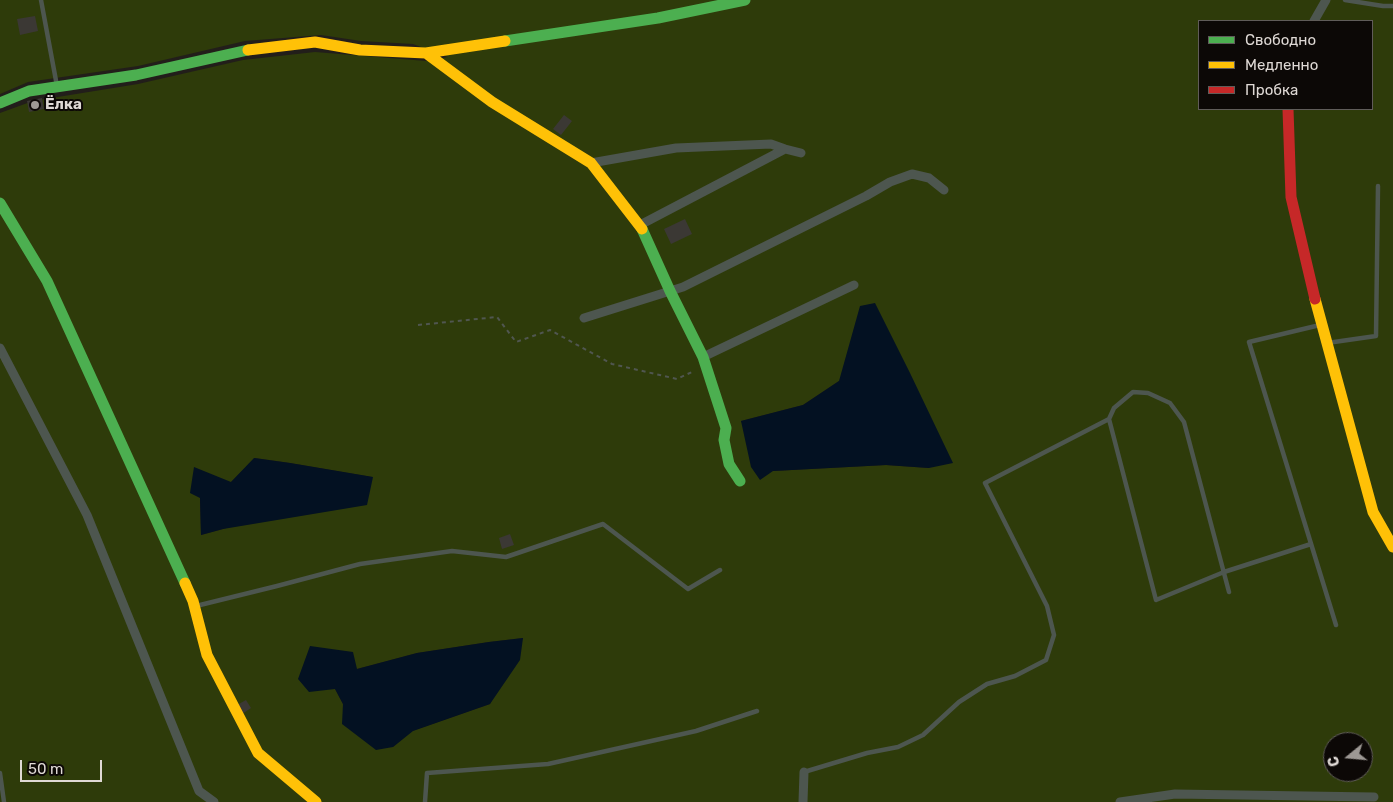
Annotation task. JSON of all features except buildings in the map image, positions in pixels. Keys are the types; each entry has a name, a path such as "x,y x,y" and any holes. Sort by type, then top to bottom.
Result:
{"street":[{"path":"0,103 29,91 136,75 243,51 315,42 360,50 426,53 658,18 745,0"},
{"path":"1315,20 1326,0"},
{"path":"426,53 492,102 591,163 640,225 704,361 726,428 724,440 729,464 740,481"},
{"path":"1288,110 1291,197 1321,325 1373,512 1393,547"},
{"path":"591,163 676,148 771,144 801,153"},
{"path":"640,225 785,149"},
{"path":"584,318 682,287 858,200 890,182 912,174 929,178 944,190"},
{"path":"0,203 46,281 194,606 207,655 258,753 316,802"},
{"path":"704,361 854,285"},
{"path":"0,348 87,515 199,790 214,802"},
{"path":"803,802 804,772"},
{"path":"1120,802 1175,794 1374,797"}],"lane":[{"path":"41,0 57,87"},
{"path":"1344,0 1393,6"},
{"path":"1326,343 1376,336 1378,186"},
{"path":"1321,325 1249,342 1336,625"},
{"path":"1229,592 1224,572 1184,422 1170,403 1148,393 1133,392 1114,408 1110,419 1156,600 1224,572 1311,544"},
{"path":"804,772 906,743 923,735 959,702 987,684 1015,676 1046,660 1054,635 1047,606 985,483 1110,419"},
{"path":"194,606 360,564 452,551 506,557 603,524 688,590 720,570"},
{"path":"425,802 427,773 548,764 696,731 757,711"},
{"path":"0,773 4,802"}],"path":[{"path":"418,325 497,317 516,342 550,330 612,364 677,379 704,361"}],"green space":[{"path":"0,0 1393,0 1393,802 0,802 0,113 33,101 138,84 243,60 315,52 426,61 448,57 413,44 361,41 321,35 245,41 138,66 28,82 0,94","holes":["839,381 929,468 886,465 773,471 741,421 803,405","255,458 372,477 201,535 200,498 231,482","523,638 490,704 412,731 393,747 343,704 335,689 357,669 417,653"]}],"water":[{"path":"875,303 953,463 929,468 886,465 773,471 760,480 751,467 741,421 803,405 839,381 860,306"},
{"path":"254,458 373,477 367,505 223,529 201,535 200,498 190,493 194,467 231,482"},
{"path":"523,638 520,660 490,704 413,731 393,747 376,750 342,724 343,704 335,689 309,692 298,679 310,646 353,652 357,669 417,653"}],"traffic: fast":[{"path":"505,41 658,18 745,0"},
{"path":"0,103 29,91 136,75 248,50"},
{"path":"0,203 47,281 185,583"},
{"path":"642,229 703,357 726,428 724,440 729,464 740,481"}],"traffic: slow":[{"path":"248,50 315,42 360,50 426,53 505,41"},
{"path":"426,53 492,102 591,163 642,229"},
{"path":"1315,299 1373,512 1393,547"},
{"path":"185,583 193,601 207,655 258,753 316,802"}],"traffic: jam":[{"path":"1288,110 1291,197 1315,299"}],"place":[{"name":"Ёлка","path":"35,105"}]}
